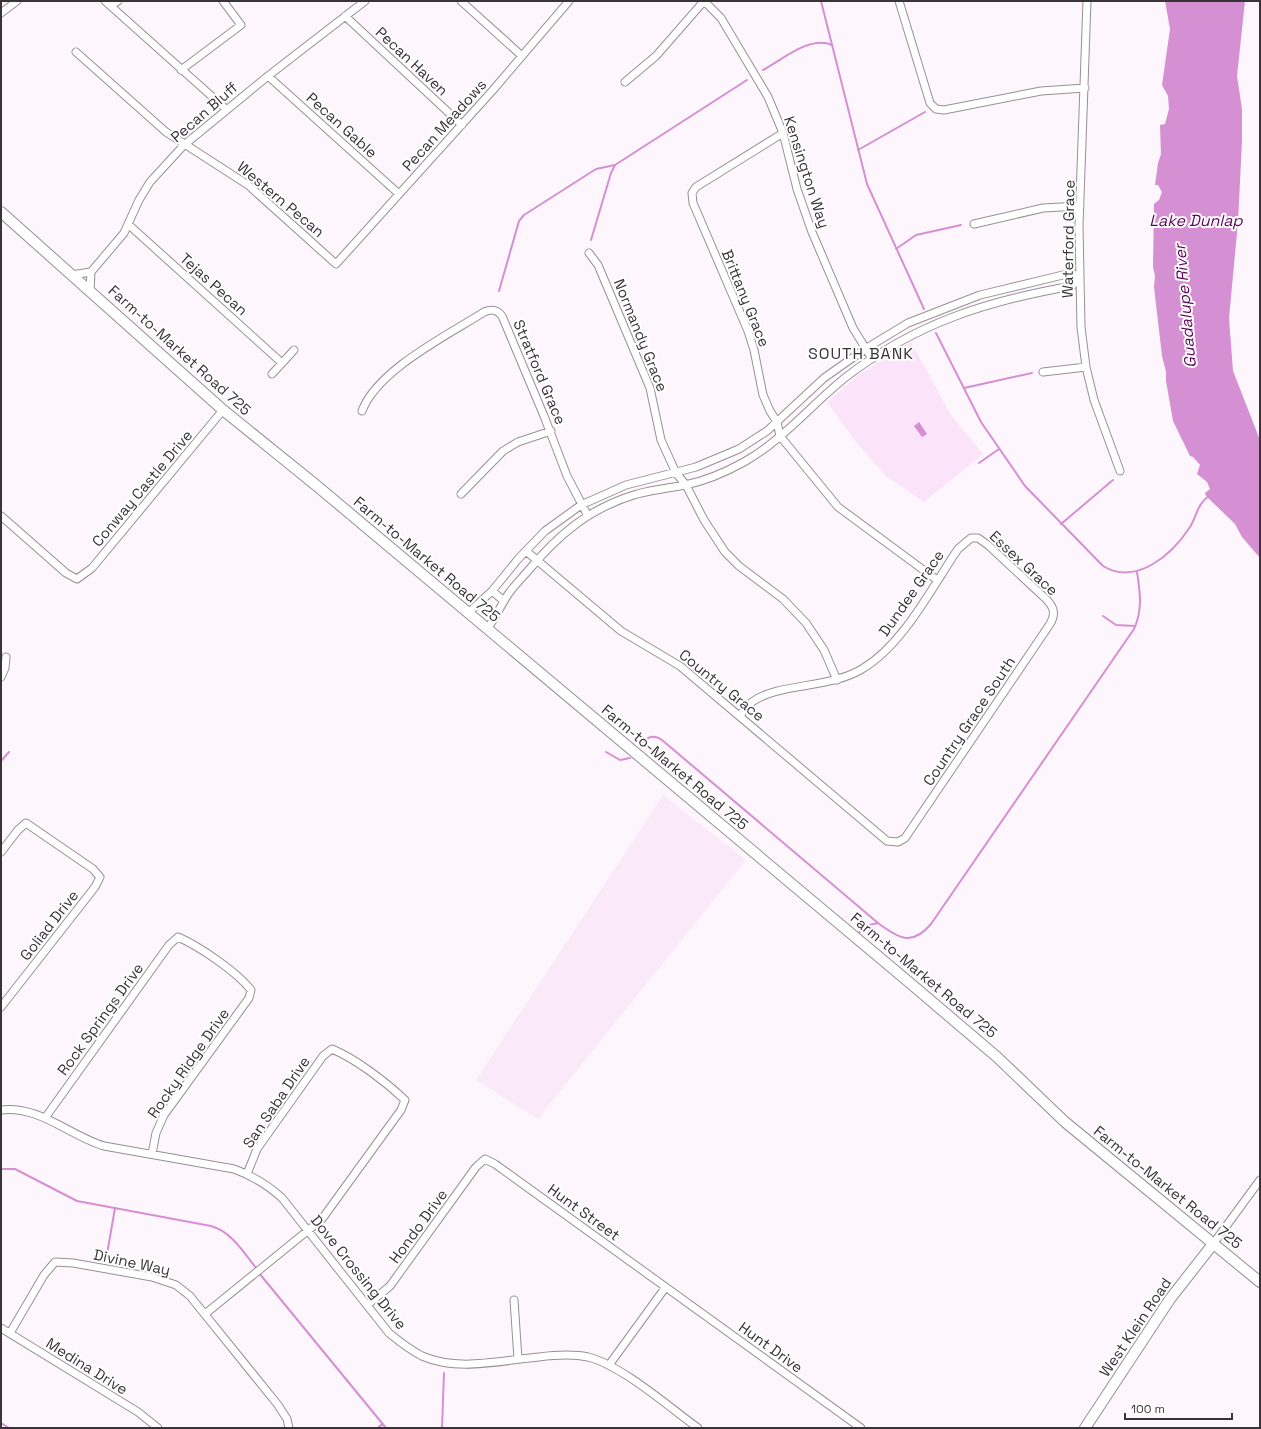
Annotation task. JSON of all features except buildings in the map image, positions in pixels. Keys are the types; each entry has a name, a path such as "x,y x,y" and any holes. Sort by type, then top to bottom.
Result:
{"street":[{"path":"1,13 17,1"},
{"path":"105,1 226,109"},
{"path":"111,6 118,1"},
{"path":"181,70 241,25 223,1"},
{"name":"Pecan Bluff","path":"91,272 124,233 129,225 139,200 150,182 184,145 226,109 365,1"},
{"path":"461,1 522,56"},
{"name":"Pecan Meadows","path":"336,264 548,27 569,1"},
{"path":"625,82 656,56 704,1"},
{"name":"Kensington Way","path":"704,1 721,18 762,86 783,133 797,189 808,222 853,328 872,359"},
{"path":"899,1 930,103 936,109 944,110 1048,90 1084,88"},
{"name":"Waterford Grace","path":"1087,1 1080,206 1079,277 1081,327 1086,367 1104,430 1120,471"},
{"name":"Pecan Haven","path":"345,16 462,124"},
{"name":"Western Pecan","path":"76,52 151,120 184,145 204,155 248,185 336,264"},
{"name":"Pecan Gable","path":"268,76 398,194"},
{"name":"Brittany Grace","path":"783,133 698,186 692,193 693,203 748,331 754,350 763,395 777,422 780,436 838,507 937,580"},
{"path":"974,224 1043,208 1080,206"},
{"name":"Farm-to-Market Road 725","path":"1,212 223,410 317,486 910,983 997,1057 1065,1122 1260,1282"},
{"name":"Tejas Pecan","path":"129,225 282,362"},
{"name":"Normandy Grace","path":"589,253 598,265 650,388 661,440 676,473 686,485 706,524 725,552 739,566 783,599 806,623 824,650 836,680"},
{"path":"71,275 91,272 90,291"},
{"path":"468,613 492,591 526,551 554,524 581,505 626,485 676,473 709,463 740,449 767,431 824,378 865,349 908,324 960,302 1003,289 1071,273 1079,277 1072,286 1018,296 956,315 904,339 872,359 820,399 780,436 755,455 732,468 686,485 633,496 588,516 563,534 537,560 504,601 500,610 487,629"},
{"name":"Stratford Grace","path":"362,411 373,391 397,368 484,312 494,310 502,316 567,476 588,516"},
{"path":"272,374 294,350"},
{"path":"1043,372 1086,367"},
{"name":"Conway Castle Drive","path":"1,516 66,573 78,579 92,568 223,410"},
{"path":"461,494 503,451 518,442 550,431"},
{"name":"Dundee Grace","path":"740,716 752,702 764,696 836,680 862,669 888,649 900,635 958,549 968,539 974,537"},
{"name":"Essex Grace","path":"974,537 988,545 1046,599 1054,610"},
{"name":"Country Grace","path":"526,551 621,631 672,661 740,716 887,841 898,842"},
{"path":"492,591 504,601"},
{"name":"Country Grace South","path":"898,842 905,838 1050,624 1054,616 1054,610"},
{"path":"1,677 5,668 6,657"},
{"name":"Goliad Drive","path":"1,852 18,830 26,823 93,869 100,877 95,887 1,1007"},
{"name":"Rocky Ridge Drive","path":"152,1154 156,1133 164,1115 249,998 251,990 244,981 189,942 178,937"},
{"name":"Rock Springs Drive","path":"44,1118 169,945 178,937"},
{"name":"San Saba Drive","path":"247,1174 257,1149 323,1056 332,1049 344,1054 397,1092 404,1100 401,1110 328,1213 309,1231"},
{"name":"Dove Crossing Drive","path":"1,1110 17,1110 44,1118 97,1144 234,1169 247,1174 275,1191 309,1231 390,1333 407,1348 434,1360 468,1364 556,1355 583,1356 609,1365 698,1428"},
{"name":"Hunt Street","path":"486,1159 666,1288"},
{"name":"Hondo Drive","path":"367,1305 390,1286 476,1167 486,1159"},
{"path":"1213,1244 1260,1180"},
{"path":"205,1314 309,1231"},
{"name":"West Klein Road","path":"1085,1428 1170,1299 1213,1244"},
{"name":"Divine Way","path":"10,1333 44,1275 55,1262 73,1263 168,1281 190,1296 205,1314 278,1405 289,1428"},
{"path":"609,1365 666,1288"},
{"name":"Hunt Drive","path":"666,1288 861,1428"},
{"path":"514,1300 518,1359"},
{"name":"Medina Drive","path":"1,1328 138,1412 158,1428"}],"shaded area":[{"path":"911,342 951,415 983,454 924,502 886,476 856,442 827,402 856,377"},
{"path":"663,795 746,860 538,1119 476,1080"}],"water":[{"name":"Lake Dunlap","path":"1165,1 1245,1 1237,76 1242,109 1242,141 1238,222 1229,318 1233,371 1260,440 1260,558 1242,537 1235,524 1206,496 1205,493 1210,489 1207,482 1197,474 1200,465 1193,457 1190,456 1173,421 1166,381 1154,287 1155,276 1153,267 1154,204 1159,200 1162,192 1158,185 1155,185 1158,163 1161,154 1160,125 1165,124 1169,109 1168,96 1162,85 1170,29"},
{"path":"919,422 927,434 922,437 914,426"}],"waterway":[{"path":"821,1 867,184 924,309"},
{"path":"763,70 787,55 806,46 815,43 832,45"},
{"path":"499,291 519,221 524,215 596,169 615,165 747,80"},
{"path":"858,150 925,112"},
{"path":"591,240 611,173 615,165"},
{"path":"896,249 916,235 961,225"},
{"path":"936,333 981,422 1025,486 1103,566 1115,571 1128,572 1140,570 1163,557 1182,538 1190,527 1202,503 1209,496"},
{"path":"964,388 1032,373"},
{"path":"979,463 999,449"},
{"path":"1061,524 1113,480"},
{"path":"640,745 650,737 656,737 662,740 878,923 892,933 905,938 918,936 931,924 1134,629 1140,608 1140,593 1137,572"},
{"path":"1103,616 1116,625 1135,626"},
{"path":"1,761 9,752"},
{"path":"606,752 620,760 630,758"},
{"path":"858,934 865,926 878,923"},
{"path":"1,1169 15,1169 77,1201 211,1226 225,1233 237,1243 257,1269"},
{"path":"106,1260 115,1208"},
{"path":"259,1273 386,1428"},
{"path":"442,1428 444,1373"},
{"path":"1,1423 9,1428"},
{"path":"378,1428 382,1424"}],"district":[{"name":"SOUTH BANK","path":"861,353"}],"water label":[{"name":"Guadalupe River","path":"1185,306"}]}
